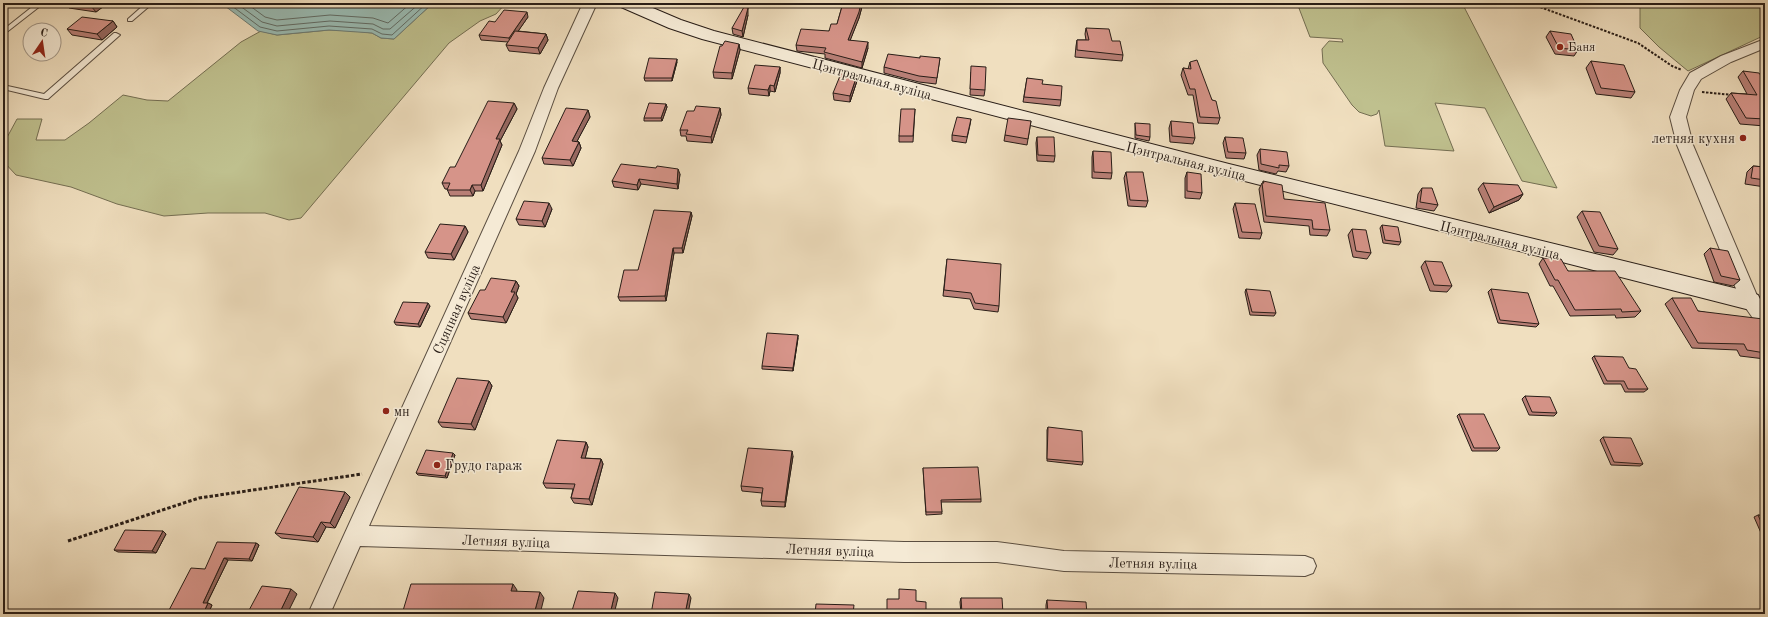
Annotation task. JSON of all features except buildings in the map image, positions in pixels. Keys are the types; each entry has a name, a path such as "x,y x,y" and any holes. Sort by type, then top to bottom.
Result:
{"street":[{"name":"Сцяпная вуліца","path":"319,614 527,151 551,88 590,3"},
{"name":"Цэнтральная вуліца","path":"627,3 675,24 708,35 792,58 1082,134 1529,247 1758,301"},
{"path":"1765,43 1726,58 1695,76 1687,90 1678,117 1685,145 1758,301 1765,322"},
{"name":"Летняя вуліца","path":"355,536 904,552 997,552 1064,561 1305,566"}],"lane":[{"path":"3,33 41,3"},
{"path":"130,20 150,3"},
{"path":"3,87 45,97 116,34"}],"path":[{"path":"1529,3 1638,43 1672,66 1695,76"},
{"path":"1687,90 1734,95"},
{"path":"68,541 199,498 300,484 384,470"}],"green space":[{"path":"433,3 506,3 496,14 480,21 449,43 301,218 289,220 265,213 208,213 164,216 117,204 71,187 16,175 3,161 4,143 17,119 42,119 36,140 65,140 89,123 123,95 147,100 168,101 241,42 261,31 277,35 329,30 355,31 372,33 381,38 394,39"},
{"path":"1297,3 1462,3 1557,188 1522,181 1485,108 1435,103 1454,151 1385,146 1379,110 1377,114 1371,116 1359,112 1352,105 1323,63 1322,49 1329,41 1343,42 1342,39 1310,37"},
{"path":"1640,3 1765,3 1765,35 1688,71 1659,47 1640,28"}],"water":[{"path":"221,3 433,3 394,39 381,38 372,33 329,30 277,35 258,31"}],"place":[{"name":"Баня","path":"1560,47"},
{"name":"летняя кухня","path":"1743,138"},
{"name":"мн","path":"386,411"},
{"name":"Грудо гараж","path":"437,465"}]}
